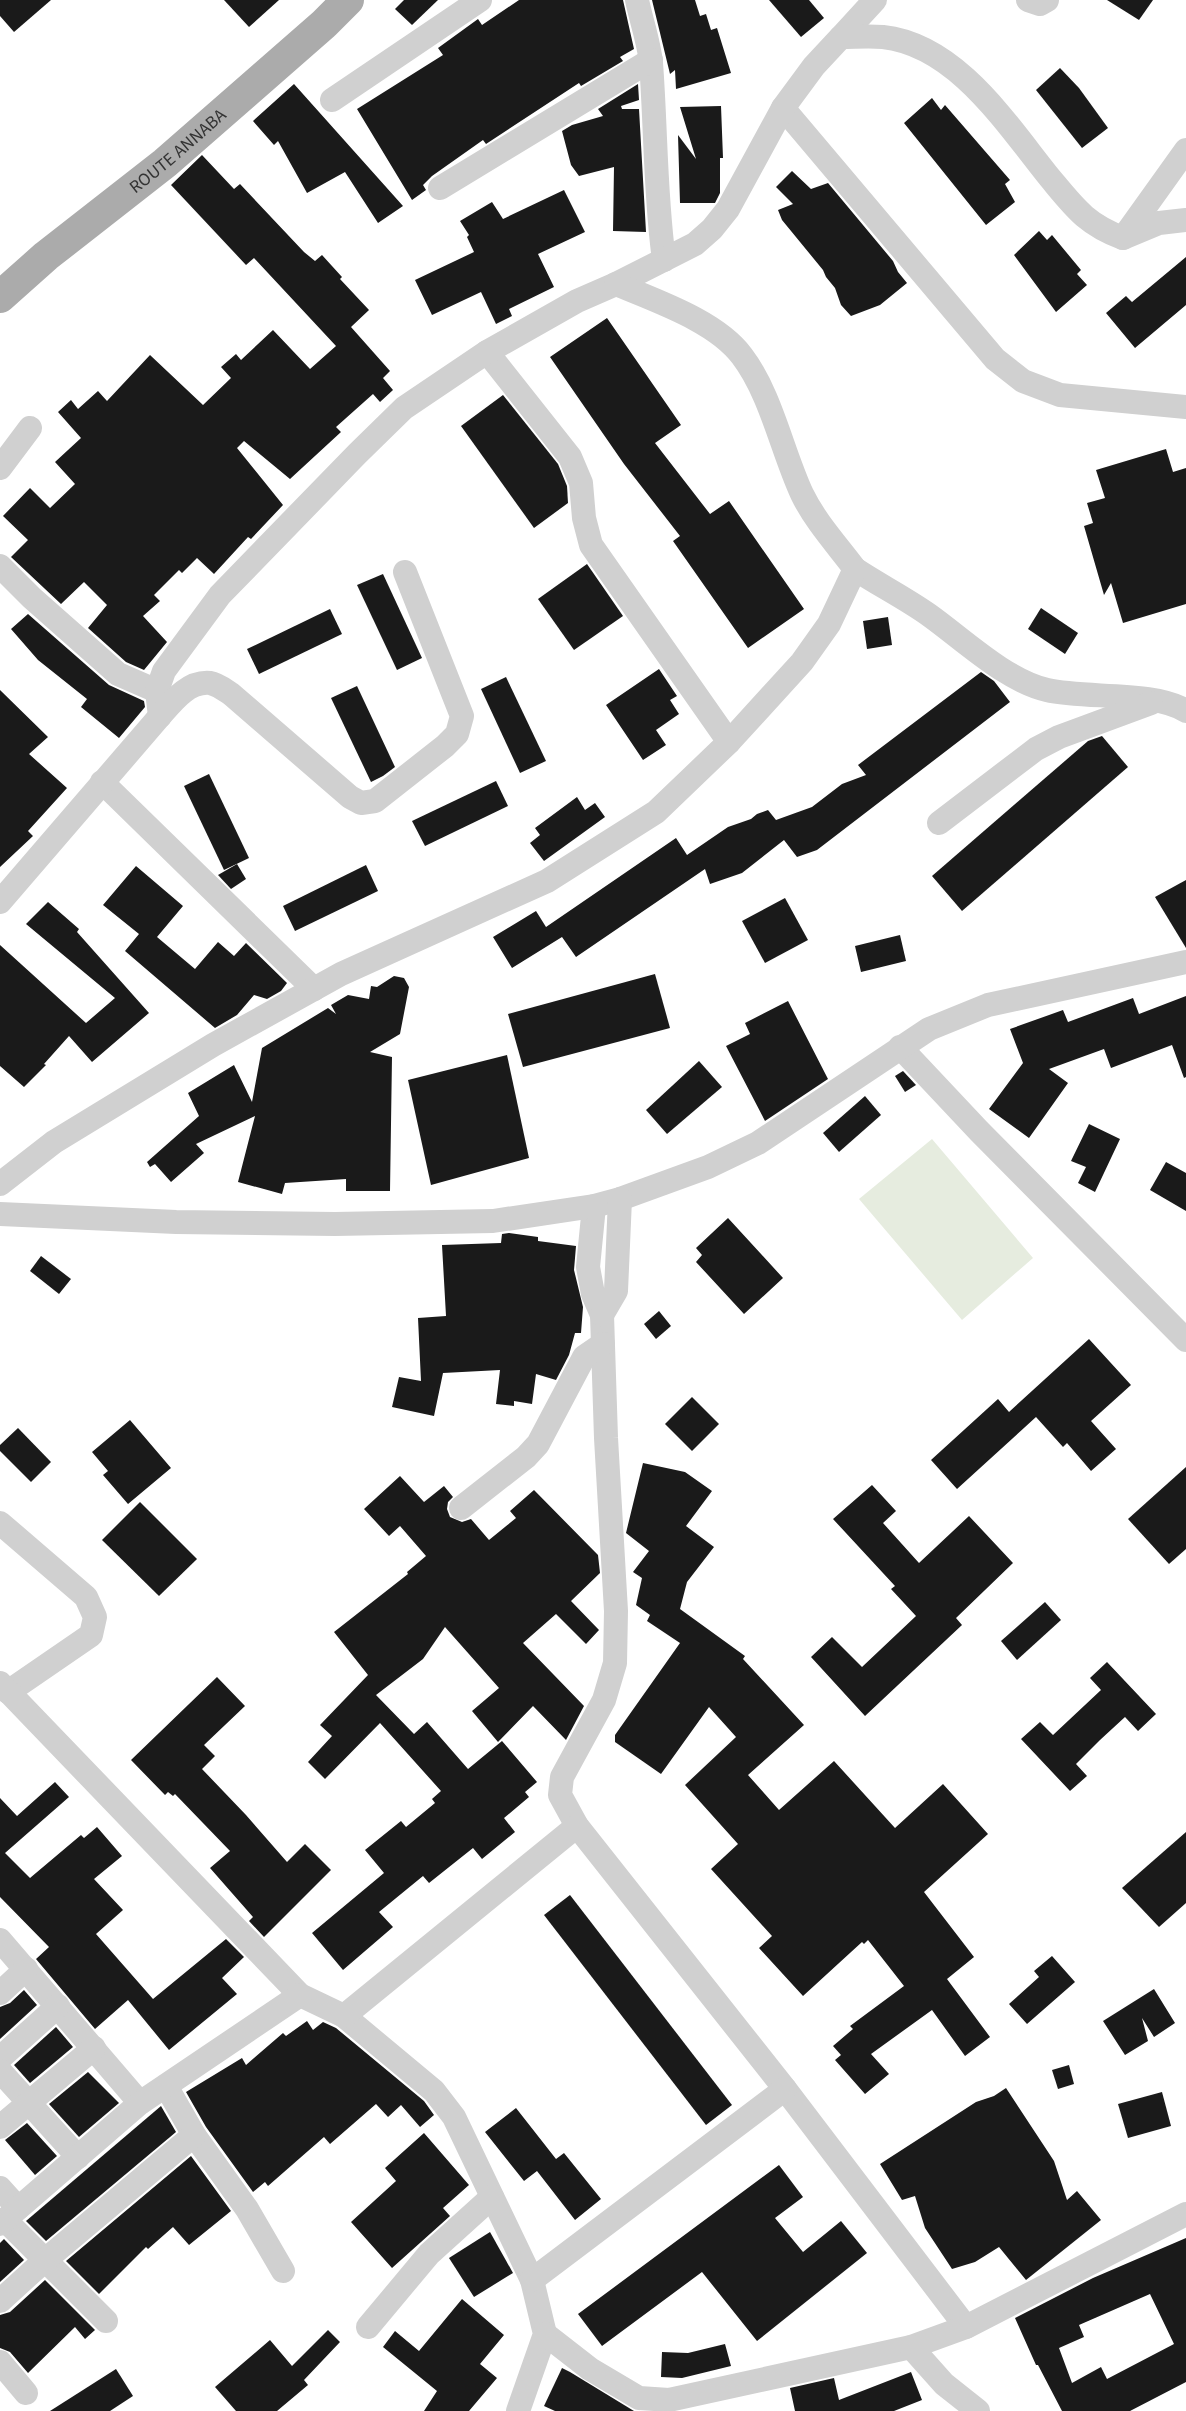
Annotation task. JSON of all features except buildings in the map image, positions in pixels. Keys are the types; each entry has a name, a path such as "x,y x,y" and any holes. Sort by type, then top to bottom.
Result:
{"main road":[{"name":"ROUTE ANNABA","path":"0,297 46,256 165,163 324,24 348,0"}],"street":[{"path":"332,100 480,0"},
{"path":"637,0 651,60 658,214 664,260"},
{"path":"160,716 157,690 164,671 220,595 404,408 487,352 577,301 695,244 718,222 728,209 783,108 814,66 875,0"},
{"path":"1028,0 1040,4 1047,0"},
{"path":"842,37 884,37 912,45 943,60 972,84 1077,210 1100,229 1123,238 1159,223 1186,220"},
{"path":"440,188 651,60"},
{"path":"783,108 995,359 1023,381 1060,395 1186,407"},
{"path":"1123,238 1186,150"},
{"path":"616,284 682,313 717,332 742,356 760,389 803,496 855,569 926,613 1022,681 1048,690 1155,701 1176,705 1186,711"},
{"path":"487,352 570,457 581,483 584,518 591,545 729,742"},
{"path":"0,468 30,428"},
{"path":"0,566 32,598 118,674 157,690"},
{"path":"0,1185 54,1142 213,1045 341,974 547,881 656,812 729,742 802,662 829,624 855,569"},
{"path":"0,902 160,716 182,692 195,684 212,683 231,694 350,797 361,803 375,801 445,746 457,734 462,716 405,572"},
{"path":"939,823 1036,749 1059,737 1155,701"},
{"path":"102,782 314,989"},
{"path":"0,1214 176,1222 346,1224 493,1221 594,1206 708,1167 758,1143 929,1029 988,1005 1186,962"},
{"path":"900,1047 1186,1340"},
{"path":"602,1315 616,1291 620,1199"},
{"path":"594,1206 588,1267 593,1294 602,1315 616,1611 615,1663 604,1700 562,1777 560,1795 577,1826 785,2089 966,2326"},
{"path":"461,1508 526,1457 538,1444 584,1357 603,1344"},
{"path":"0,1523 86,1598 95,1617 91,1635 4,1687 300,1995 344,2016 434,2091 454,2117 532,2280 545,2334 518,2411"},
{"path":"344,2016 577,1826"},
{"path":"0,1940 140,2103"},
{"path":"0,1994 26,1970"},
{"path":"8,2217 140,2103 300,1995"},
{"path":"0,2058 58,2006"},
{"path":"0,2127 94,2048"},
{"path":"0,2071 78,2157"},
{"path":"166,2086 194,2135 247,2210 283,2271"},
{"path":"532,2280 785,2089"},
{"path":"0,2301 44,2260 194,2135"},
{"path":"0,2188 8,2217 44,2260 106,2321"},
{"path":"368,2327 429,2254 492,2197"},
{"path":"545,2334 641,2405 669,2400 911,2347 966,2326 1186,2214"},
{"path":"911,2347 967,2409"},
{"path":"0,2362 26,2393"}],"shaded area":[{"path":"932,1139 1033,1258 962,1320 859,1199"}]}
